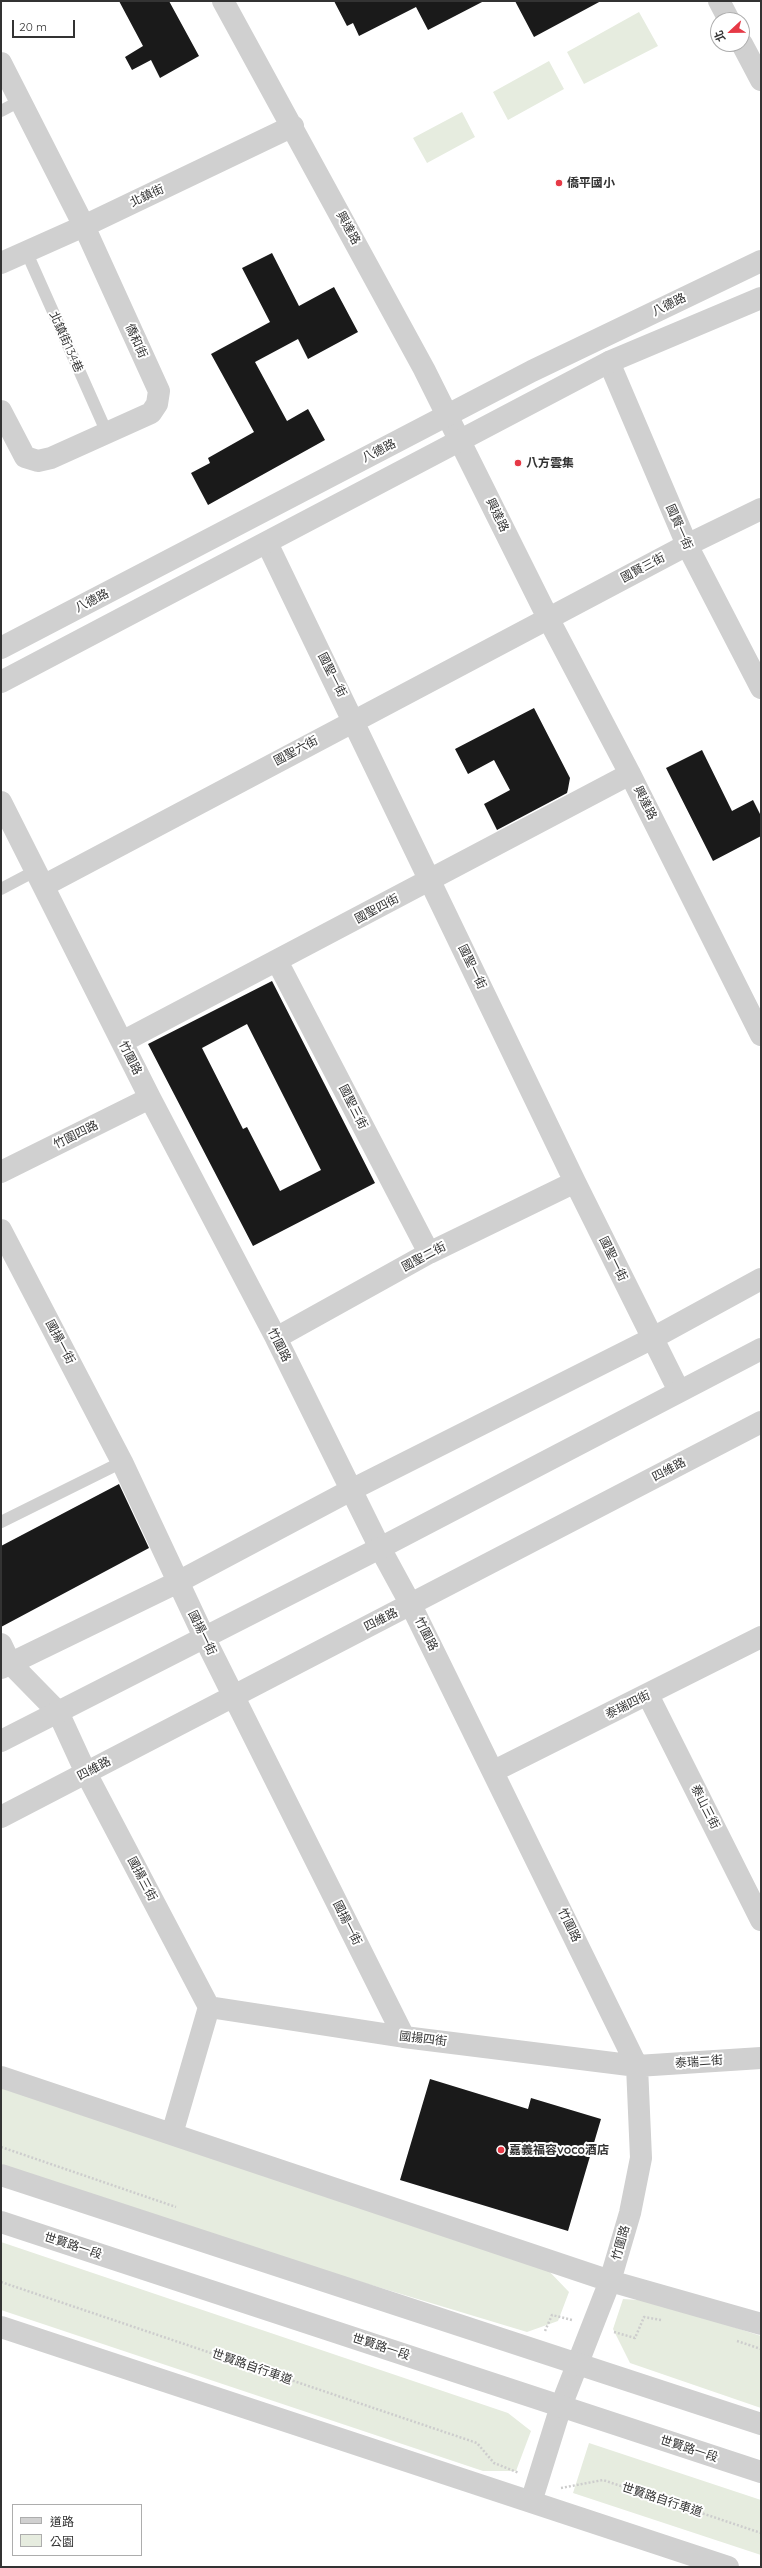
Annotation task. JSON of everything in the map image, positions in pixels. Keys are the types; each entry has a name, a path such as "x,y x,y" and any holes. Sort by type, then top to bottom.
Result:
{"street":[{"name":"興達路","path":"223,1 293,126 448,416 548,618 630,774 761,1034"},
{"path":"719,1 725,12"},
{"path":"746,52 761,80"},
{"name":"僑和街","path":"1,63 84,226 159,391 157,404 151,413 51,458 38,460 25,457 1,411"},
{"name":"北鎮街","path":"1,263 84,226 293,126"},
{"name":"八德路","path":"1,648 532,371 761,261"},
{"path":"1,682 461,442 609,362 760,302"},
{"name":"國賢一街","path":"609,362 686,545 761,688"},
{"name":"國賢三街","path":"548,618 686,545 761,509"},
{"name":"國聖一街","path":"267,542 355,720 430,881 575,1182 679,1391"},
{"name":"國聖六街","path":"41,877 355,720 548,618"},
{"name":"國聖四街","path":"122,1042 430,881 630,774"},
{"name":"竹圍路","path":"1,802 41,877 150,1098 276,1338 380,1548 411,1605 494,1771 637,2066 641,2158 630,2213 610,2281 561,2406 532,2502"},
{"name":"國聖三街","path":"277,961 428,1253"},
{"name":"竹圍四路","path":"1,1172 150,1098"},
{"name":"國聖二街","path":"276,1338 428,1253 575,1182"},
{"name":"國揚一街","path":"1,1230 122,1462 204,1637 404,2037"},
{"path":"4,1658 178,1582 351,1490 652,1338 761,1279"},
{"path":"1,1741 380,1548 761,1349"},
{"name":"四維路","path":"1,1817 86,1774 233,1695 411,1605 761,1422"},
{"name":"泰瑞四街","path":"494,1771 761,1637"},
{"name":"國揚三街","path":"4,1658 58,1712 86,1774 209,2007"},
{"name":"泰山三街","path":"648,1695 761,1920"},
{"path":"172,2134 209,2007"},
{"name":"國揚四街","path":"209,2007 404,2037 637,2066"},
{"name":"泰瑞二街","path":"637,2066 761,2058"},
{"path":"1,2077 610,2281 761,2324"},
{"path":"1,2175 761,2424"},
{"name":"世賢路一段","path":"1,2222 761,2472"},
{"path":"1,2327 728,2567"}],"lane":[{"path":"1,111 20,101"},
{"name":"北鎮街134巷","path":"26,251 107,433"},
{"path":"1,889 41,877"},
{"path":"1,1522 122,1462"}],"path":[{"name":"世賢路自行車道","path":"1,2282 477,2443 494,2464"},
{"path":"635,2338 644,2317 667,2321"},
{"path":"732,2340 761,2350"},
{"name":"世賢路自行車道","path":"562,2488 603,2480 761,2533"}],"green space":[{"path":"639,12 658,46 584,84 567,52"},
{"path":"549,61 564,89 508,120 493,92"},
{"path":"462,112 475,137 427,163 413,138"},
{"path":"1,2085 546,2268 569,2292 558,2321 527,2332 179,2227 1,2164"},
{"path":"1,2242 508,2413 531,2431 516,2471 483,2471 1,2310"},
{"path":"623,2299 654,2301 761,2336 761,2408 630,2363 613,2329"},
{"path":"589,2443 761,2500 761,2555 573,2493"}],"building":[{"path":"119,1 169,1 199,56 160,78 151,60 132,70 125,57 143,46"},
{"path":"334,1 484,1 428,30 416,7 359,36 353,23 347,26"},
{"path":"515,1 601,1 534,37"},
{"path":"272,253 299,306 334,287 358,332 308,359 298,339 255,362 287,421 308,409 325,440 208,505 191,473 210,463 208,458 254,432 211,354 270,322 242,268"},
{"path":"534,708 570,778 567,793 497,830 484,804 510,790 494,760 468,774 455,749"},
{"path":"702,750 732,811 753,800 761,816 761,836 713,861 666,768"},
{"path":"272,981 375,1183 253,1246 148,1044","holes":["247,1024 321,1170 280,1191 247,1127 243,1129 202,1048"]},
{"path":"119,1484 149,1548 1,1627 1,1546"},
{"name":"嘉義福容voco酒店","path":"430,2079 528,2109 531,2098 601,2119 568,2231 400,2180"}],"place":[{"name":"僑平國小","path":"559,183"},
{"name":"八方雲集","path":"518,463"},
{"name":"嘉義福容voco酒店","path":"501,2150"}]}
